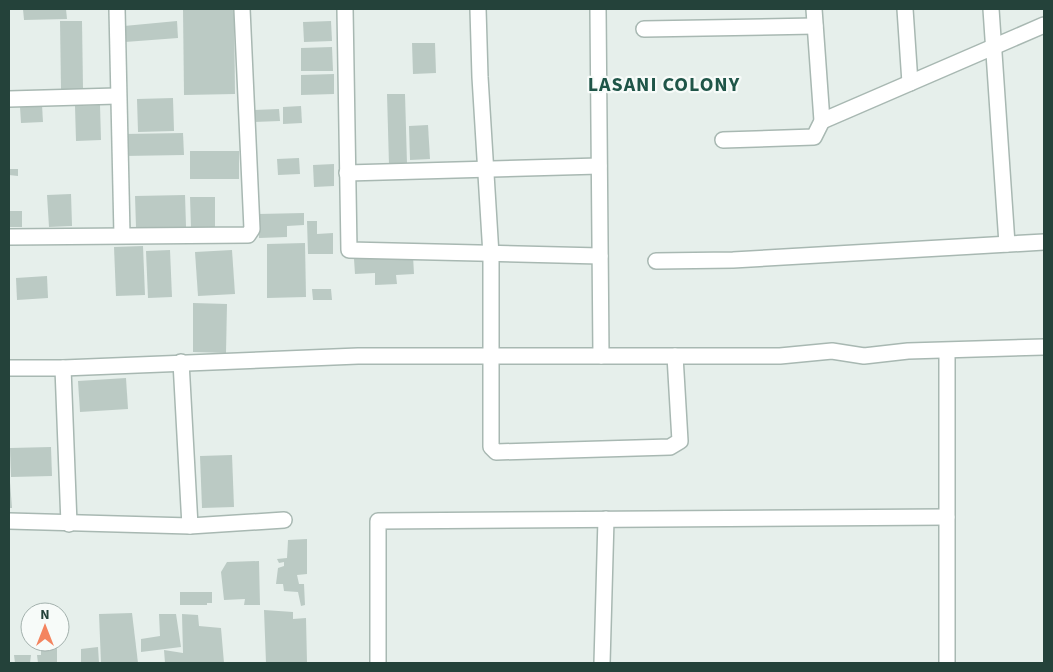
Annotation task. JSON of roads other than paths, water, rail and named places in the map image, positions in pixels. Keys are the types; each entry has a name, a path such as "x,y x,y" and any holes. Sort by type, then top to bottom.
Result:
{"street":[{"path":"117,9 117,96 122,235"},
{"path":"9,237 248,235 252,229 242,9"},
{"path":"345,9 349,250 491,255 600,256"},
{"path":"478,9 491,255 491,447 496,452 670,447 680,441 675,356"},
{"path":"598,9 601,356"},
{"path":"723,140 814,137 822,121 814,9"},
{"path":"905,9 910,83"},
{"path":"991,9 1007,244"},
{"path":"822,121 1044,25"},
{"path":"644,29 815,26"},
{"path":"9,99 117,96"},
{"path":"348,174 600,166"},
{"path":"656,261 733,260 1044,242"},
{"path":"9,368 63,368 358,356 780,356 832,351 864,356 908,351 1044,347"},
{"path":"947,351 947,663"},
{"path":"181,362 190,526"},
{"path":"63,368 69,524"},
{"path":"378,663 378,521 947,517"},
{"path":"602,663 606,519"},
{"path":"9,521 190,526 284,520"}],"district":[{"name":"LASANI COLONY","path":"664,84"}]}
